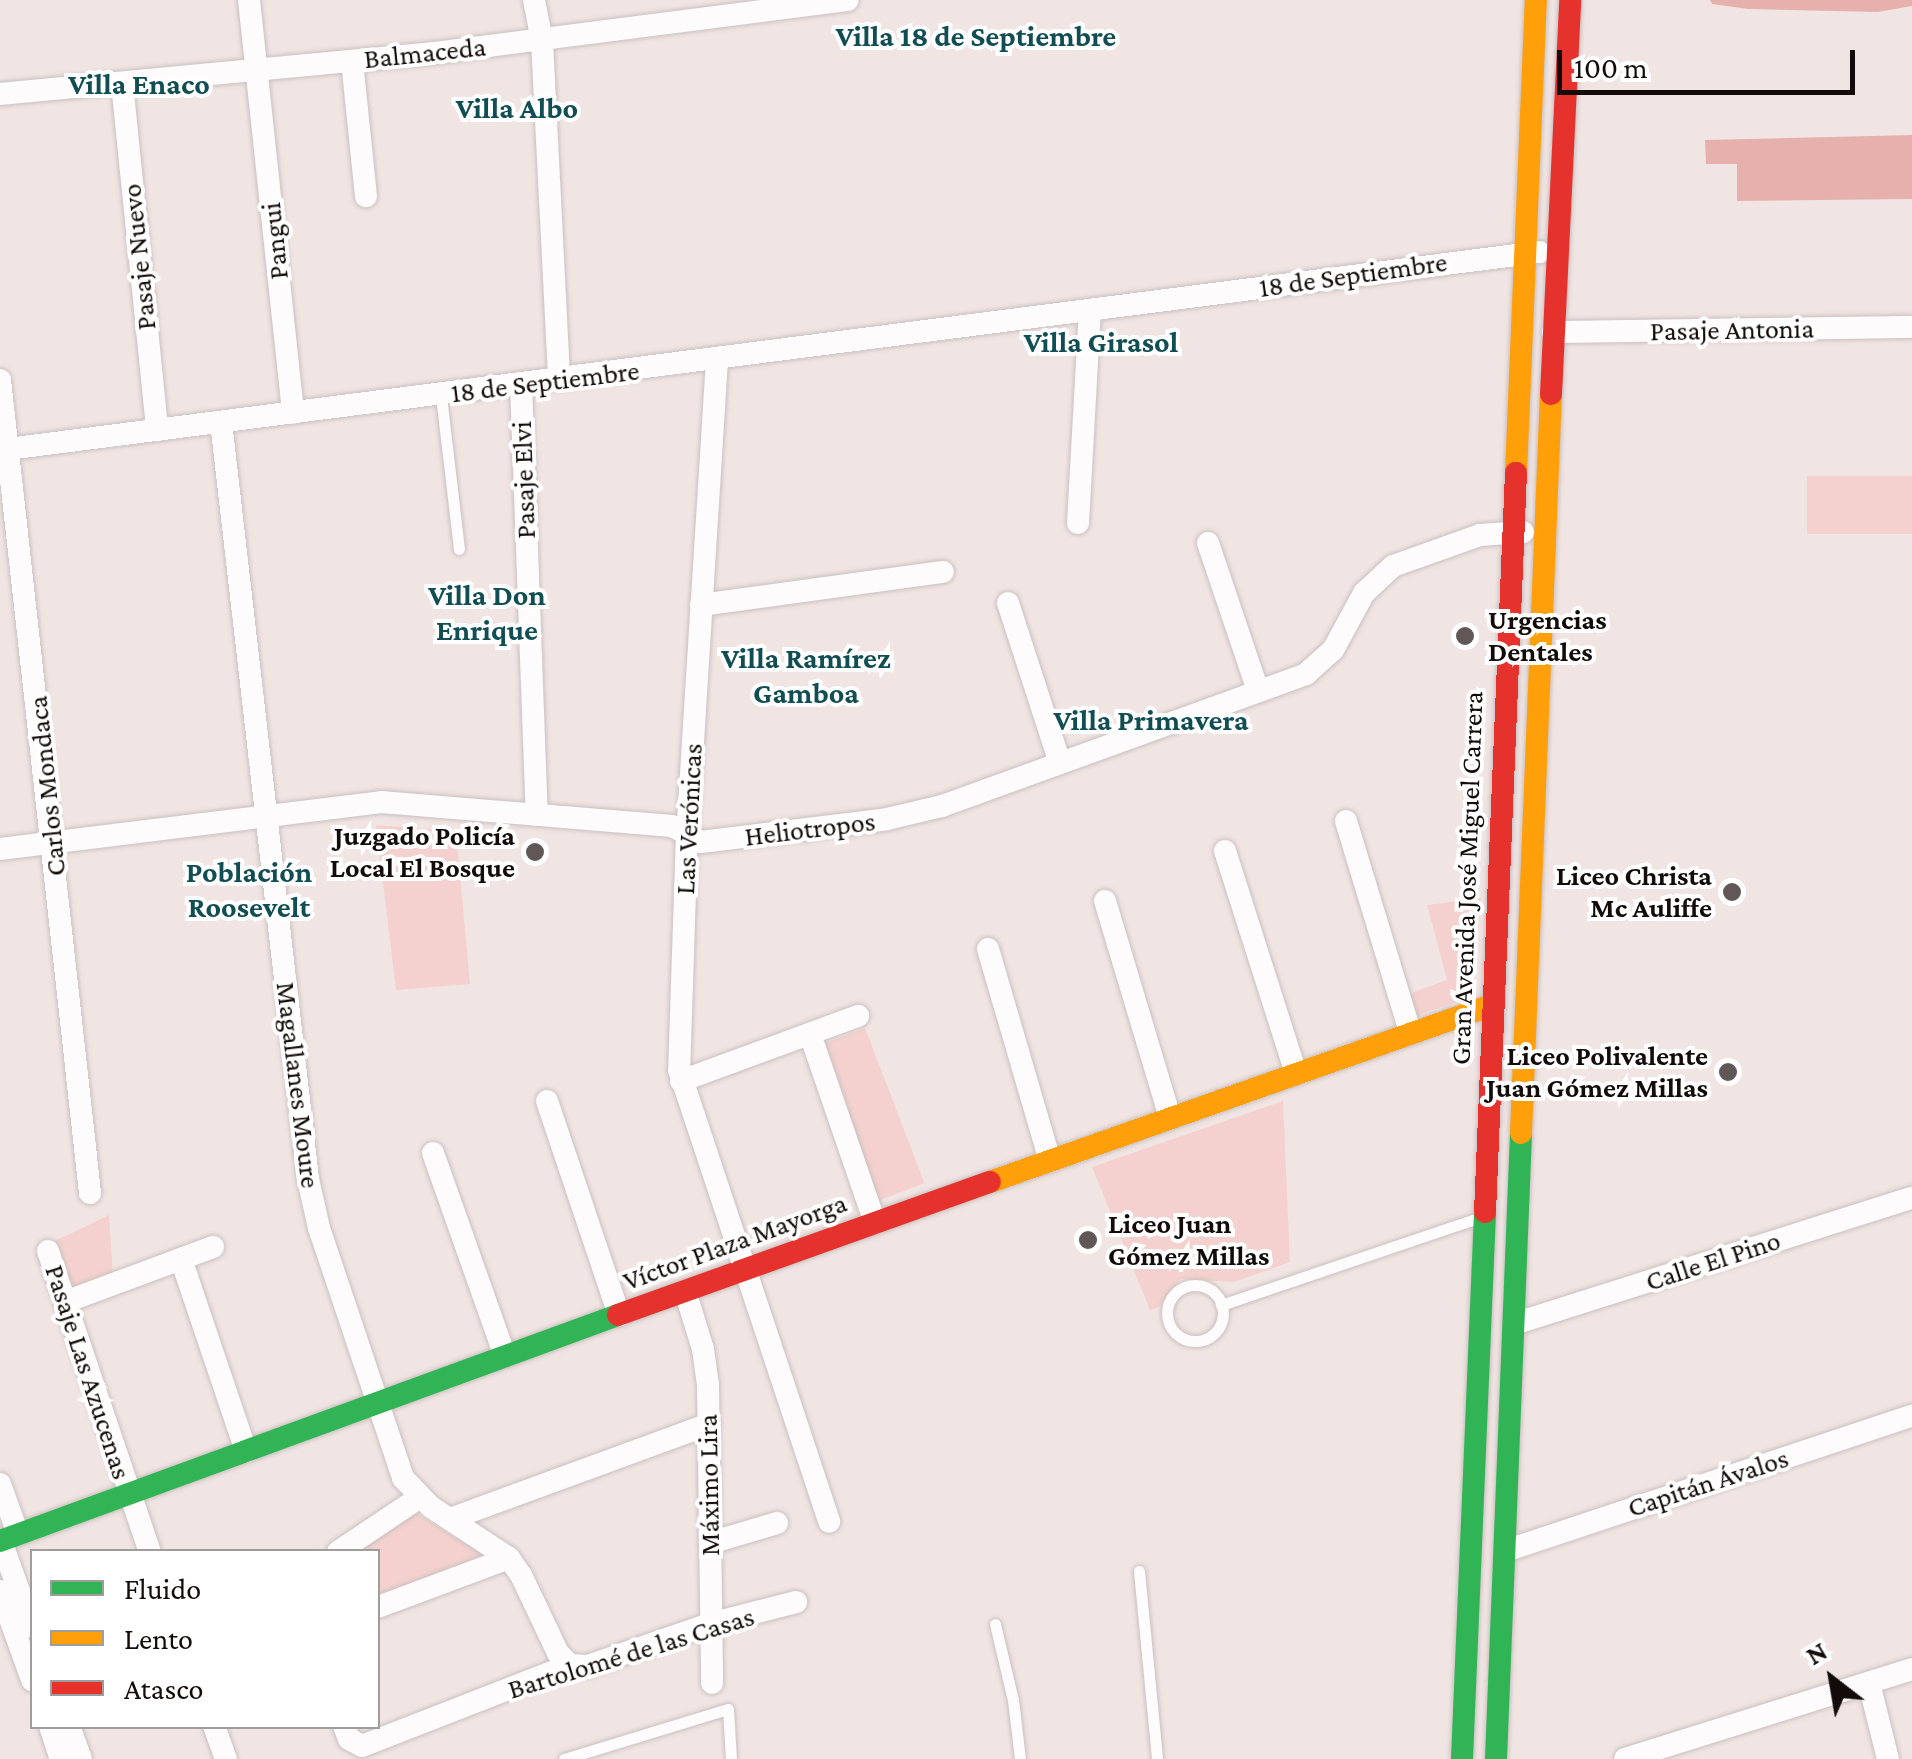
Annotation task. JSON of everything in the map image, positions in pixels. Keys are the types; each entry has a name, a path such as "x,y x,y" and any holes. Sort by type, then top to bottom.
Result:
{"main road":[{"name":"Gran Avenida José Miguel Carrera","path":"1462,1759 1536,0"},
{"path":"1496,1759 1544,532 1570,0"},
{"path":"1492,1005 1512,1018 1524,1035"},
{"name":"Víctor Plaza Mayorga","path":"6,1539 746,1268 1492,1005"},
{"path":"1480,1300 1496,1316 1514,1324"}],"street":[{"name":"Pangui","path":"249,0 294,413"},
{"path":"534,0 542,41 560,380"},
{"name":"Balmaceda","path":"0,94 542,41 848,0"},
{"path":"352,61 366,196"},
{"name":"Pasaje Nuevo","path":"122,83 157,430"},
{"name":"18 de Septiembre","path":"4,449 441,396 1524,252 1557,252"},
{"path":"1078,523 1090,310"},
{"name":"Pasaje Antonia","path":"1553,332 1912,327"},
{"name":"Las Verónicas","path":"717,360 687,833 678,1050 682,1080 829,1522"},
{"name":"Carlos Mondaca","path":"0,380 4,449 54,841 90,1192"},
{"name":"Pasaje Elvi","path":"520,385 537,815"},
{"name":"Magallanes Moure","path":"221,422 308,1178 318,1228 399,1470 420,1497 509,1558 522,1575 558,1653 570,1665"},
{"name":"Heliotropos","path":"0,848 381,802 672,826 701,842 887,819 942,806 1306,674 1326,658 1364,593 1393,566 1469,538 1544,532"},
{"path":"1208,543 1258,692"},
{"path":"701,604 943,572"},
{"path":"1008,603 1060,763"},
{"path":"1346,822 1410,1032"},
{"path":"1225,851 1296,1073"},
{"path":"1104,901 1170,1118"},
{"path":"988,949 1050,1160"},
{"path":"682,1080 858,1016"},
{"path":"810,1034 875,1223"},
{"path":"546,1102 619,1315"},
{"path":"433,1153 505,1356"},
{"name":"Calle El Pino","path":"1514,1324 1912,1198"},
{"path":"65,1302 213,1248"},
{"name":"Pasaje Las Azucenas","path":"48,1251 149,1549"},
{"path":"181,1259 246,1451"},
{"name":"Máximo Lira","path":"684,1291 702,1349 709,1424 712,1682"},
{"name":"Capitán Ávalos","path":"1505,1551 1912,1416"},
{"path":"450,1519 709,1424"},
{"path":"0,1484 6,1539 30,1620"},
{"path":"342,1549 420,1497"},
{"path":"710,1543 777,1524"},
{"path":"380,1606 509,1558"},
{"path":"0,1591 30,1674"},
{"name":"Bartolomé de las Casas","path":"380,1726 570,1665 588,1666 710,1624 796,1602"},
{"path":"1625,1759 1912,1670"},
{"path":"1869,1683 1888,1759"},
{"path":"51,1729 62,1759"},
{"path":"70,1729 81,1759"},
{"path":"215,1729 226,1759"}],"lane":[{"path":"441,396 459,549"},
{"path":"1221,1305 1484,1217"},
{"path":"1192,1286 1210,1290 1221,1305 1221,1323 1202,1340 1181,1337 1168,1319 1175,1293 1192,1286"},
{"path":"1139,1571 1157,1759"},
{"path":"995,1624 1013,1700 1020,1759"},
{"path":"564,1759 728,1709 731,1759"}],"shaded area":[{"path":"1710,0 1912,0 1912,6 1878,12 1748,9 1712,4"},
{"path":"1912,135 1912,199 1737,201 1737,164 1706,164 1705,140"},
{"path":"1807,476 1912,476 1912,534 1807,534"},
{"path":"376,825 456,831 470,984 396,990"},
{"path":"1481,898 1474,996 1409,1018 1400,997 1447,980 1427,905"},
{"path":"865,1028 924,1183 877,1201 817,1046"},
{"path":"1283,1101 1290,1262 1234,1282 1180,1279 1159,1307 1150,1310 1092,1167"},
{"path":"109,1215 113,1276 73,1293 53,1242"},
{"path":"412,1511 490,1559 380,1599 380,1549 354,1549"}],"traffic: fast":[{"path":"1496,1759 1521,1133"},
{"path":"1462,1759 1485,1212"},
{"path":"0,1541 618,1315"}],"traffic: slow":[{"path":"1516,473 1536,0"},
{"path":"1521,1133 1551,394"},
{"path":"990,1182 1492,1005"}],"traffic: jam":[{"path":"1551,394 1570,0"},
{"path":"1485,1212 1516,473"},
{"path":"618,1315 990,1182"}],"place":[{"name":"Urgencias Dentales","path":"1465,636"},
{"name":"Juzgado Policía Local El Bosque","path":"535,852"},
{"name":"Liceo Christa Mc Auliffe","path":"1732,892"},
{"name":"Liceo Polivalente Juan Gómez Millas","path":"1728,1072"},
{"name":"Liceo Juan Gómez Millas","path":"1088,1240"}],"district":[{"name":"Villa 18 de Septiembre","path":"976,36"},
{"name":"Villa Enaco","path":"139,84"},
{"name":"Villa Albo","path":"517,108"},
{"name":"Villa Girasol","path":"1101,342"},
{"name":"Villa Don Enrique","path":"487,612"},
{"name":"Villa Ramírez Gamboa","path":"806,675"},
{"name":"Villa Primavera","path":"1151,720"},
{"name":"Población Roosevelt","path":"249,889"}]}
